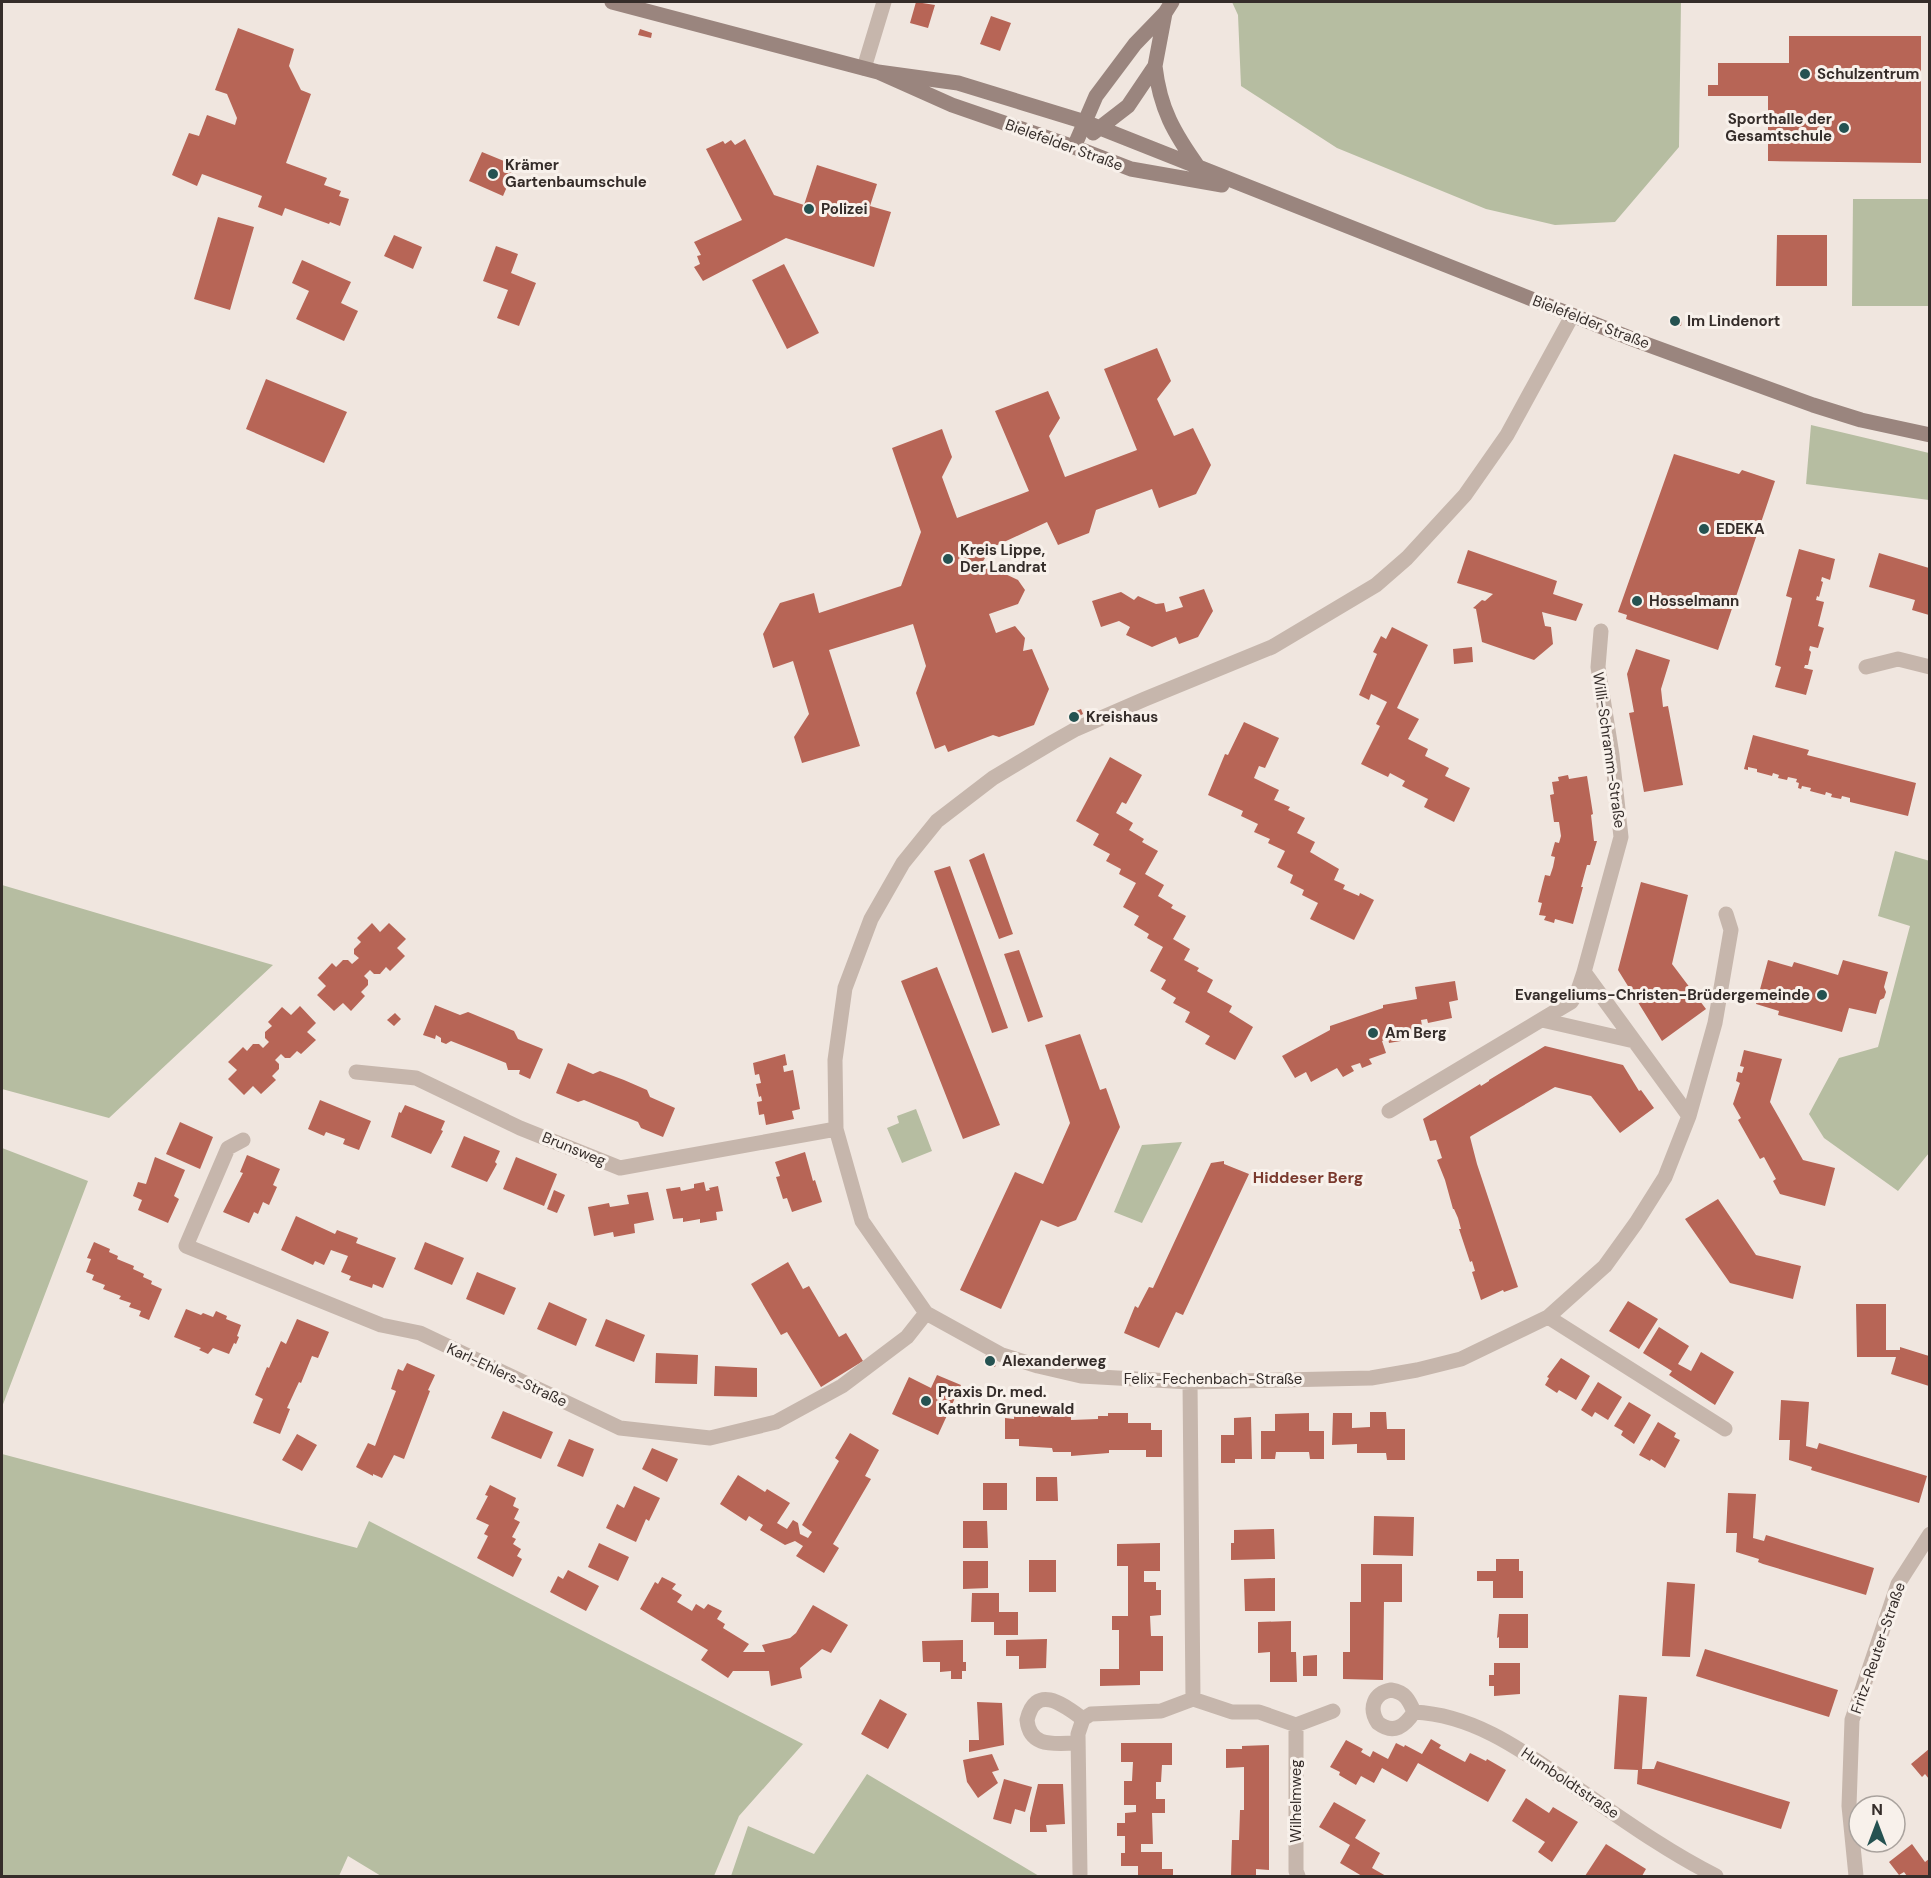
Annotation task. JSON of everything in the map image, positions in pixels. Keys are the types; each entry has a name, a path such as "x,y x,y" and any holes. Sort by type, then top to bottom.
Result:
{"main road":[{"name":"Bielefelder Straße","path":"612,2 871,70 958,83 1085,122 1572,316 1799,400 1861,420 1929,435"},
{"path":"1168,7 1155,66 1158,92 1178,140 1199,168"},
{"path":"1074,147 1096,96 1135,44 1168,7"},
{"path":"1074,147 1128,106 1155,66"},
{"name":"Bielefelder Straße","path":"871,70 952,105 1131,169 1258,191"}],"street":[{"path":"871,70 884,2"},
{"name":"Felix-Fechenbach-Straße","path":"1572,316 1506,435 1465,495 1407,558 1376,585 1272,647 1145,699 1068,734 993,778 938,821 903,863 871,919 845,988 836,1060 836,1129 862,1221 926,1313 1002,1355 1081,1376 1190,1382 1371,1378 1461,1359 1548,1317 1605,1266 1665,1177 1689,1116 1715,1023 1731,930 1726,914"},
{"name":"Willi-Schramm-Straße","path":"1389,1111 1571,1002 1577,993 1621,837 1612,755 1598,667 1600,632"},
{"path":"1866,667 1898,659 1929,667"},
{"path":"1584,972 1689,1116"},
{"path":"1542,1020 1634,1041"},
{"name":"Brunsweg","path":"356,1072 416,1078 520,1128 620,1168 836,1129"},
{"name":"Karl-Ehlers-Straße","path":"243,1140 228,1148 186,1246 381,1325 420,1333 620,1428 710,1438 776,1422 842,1386 907,1337 926,1313"},
{"path":"1548,1317 1725,1429"},
{"path":"1190,1382 1193,1699"},
{"name":"Fritz-Reuter-Straße","path":"1856,1876 1849,1806 1852,1720 1898,1584 1929,1534"},
{"path":"1078,1743 1044,1742 1037,1739 1028,1727 1027,1720 1033,1706 1047,1699 1057,1701 1083,1719"},
{"path":"1080,1874 1078,1743 1083,1719 1096,1712 1161,1711 1193,1699 1232,1712 1259,1712 1296,1725 1333,1711"},
{"name":"Humboldtstraße","path":"1414,1712 1434,1713 1470,1723 1519,1748 1676,1854 1716,1876"},
{"name":"Wilhelmweg","path":"1296,1725 1296,1871 1298,1876"}],"green space":[{"path":"1232,2 1681,2 1679,147 1615,222 1555,225 1486,209 1337,148 1241,86 1238,15"},
{"path":"1853,199 1929,199 1929,306 1852,306"},
{"path":"1811,425 1929,453 1929,500 1806,484"},
{"path":"1895,851 1930,861 1929,1153 1898,1191 1824,1138 1809,1114 1839,1058 1878,1047 1910,926 1878,916"},
{"path":"2,885 273,965 109,1118 2,1089"},
{"path":"916,1109 932,1151 902,1163 887,1128 899,1123 897,1116"},
{"path":"1182,1142 1142,1223 1114,1212 1142,1145"},
{"path":"2,1148 88,1181 2,1407"},
{"path":"2,1454 357,1548 369,1521 803,1744 739,1816 714,1876 381,1876 348,1856 339,1876 2,1876"},
{"path":"867,1774 1039,1876 731,1876 748,1826 814,1854"}],"building":[{"path":"916,2 935,5 928,28 910,23"},
{"path":"991,16 1011,23 1000,51 980,44"},
{"path":"238,28 294,49 289,66 301,90 311,94 286,163 327,178 324,185 341,191 339,196 349,199 340,226 285,208 282,216 258,207 262,196 202,174 197,186 172,175 189,133 199,136 207,115 235,125 237,118 227,94 215,90"},
{"path":"640,29 652,33 651,38 638,35"},
{"name":"Sporthalle der Gesamtschule","path":"1789,36 1921,36 1921,163 1768,161 1768,96 1708,96 1708,85 1718,85 1718,63 1789,63"},
{"name":"Polizei","path":"745,139 774,195 804,205 817,165 877,184 870,206 891,212 874,267 786,238 703,281 694,267 700,264 697,256 701,255 694,242 742,220 706,149 723,141 725,144 731,140 735,145"},
{"name":"Krämer Gartenbaumschule","path":"482,152 516,166 503,196 469,181"},
{"path":"218,217 254,227 230,310 194,299"},
{"path":"394,235 422,247 413,269 384,256"},
{"path":"1777,235 1827,235 1827,286 1776,286"},
{"path":"496,246 518,254 511,273 536,283 519,326 497,318 508,290 483,281"},
{"path":"302,260 351,282 341,303 358,311 344,341 296,319 309,291 292,283"},
{"path":"784,264 819,333 787,349 752,280"},
{"name":"Im Lindenort","path":"1670,317 1682,321 1681,326 1668,322"},
{"name":"Kreis Lippe, Der Landrat","path":"1157,348 1171,381 1157,399 1174,436 1193,428 1211,465 1196,494 1159,508 1152,489 1096,510 1089,533 1058,545 1047,522 991,548 982,563 1018,580 1025,590 1018,604 989,614 996,633 1015,626 1025,638 1023,651 1032,649 1049,689 1034,725 999,737 993,735 948,752 945,745 935,749 916,693 926,666 913,624 829,650 860,746 802,763 794,737 809,714 793,661 773,668 763,634 780,603 814,593 819,613 901,586 921,532 892,448 942,429 952,457 942,477 957,518 1029,491 995,411 1048,391 1060,418 1049,436 1065,477 1137,450 1104,369"},
{"path":"266,379 347,412 324,463 246,429"},
{"name":"EDEKA","path":"1674,454 1739,474 1742,470 1775,481 1718,650 1626,619 1627,615 1618,612"},
{"path":"1799,549 1835,559 1830,580 1822,577 1823,582 1816,600 1824,602 1818,626 1824,628 1818,648 1810,646 1808,665 1804,668 1813,670 1806,695 1775,687 1781,667 1775,665 1792,598 1786,596"},
{"path":"1468,550 1557,581 1553,594 1583,604 1576,621 1542,612 1545,626 1551,627 1553,644 1534,660 1482,642 1476,609 1473,608 1493,594 1457,583"},
{"path":"1879,553 1929,568 1929,615 1912,610 1915,600 1869,587"},
{"path":"1204,589 1213,611 1198,637 1179,644 1176,637 1152,647 1126,635 1130,627 1119,621 1101,627 1092,601 1121,592 1134,600 1138,596 1156,604 1164,603 1166,612 1183,607 1179,597"},
{"path":"1392,627 1428,645 1397,708 1419,719 1408,739 1428,749 1425,756 1449,768 1445,776 1470,788 1454,822 1424,807 1428,799 1402,786 1405,781 1390,773 1388,777 1361,764 1380,726 1376,724 1387,702 1371,694 1369,700 1359,695 1377,654 1373,652 1381,636 1386,639"},
{"path":"1472,647 1473,662 1454,664 1453,649"},
{"path":"1636,649 1670,660 1661,689 1663,707 1668,706 1683,785 1644,792 1629,713 1634,712 1627,674"},
{"name":"Kreishaus","path":"1081,709 1083,714 1071,720 1069,714"},
{"path":"1244,722 1279,738 1265,768 1259,766 1254,778 1279,790 1274,800 1290,807 1288,810 1305,818 1297,833 1315,842 1310,852 1339,869 1334,880 1345,885 1343,889 1359,896 1360,893 1374,900 1354,940 1310,919 1318,903 1302,895 1304,890 1290,883 1293,875 1277,867 1285,851 1268,843 1270,839 1254,832 1258,824 1241,816 1243,811 1208,795 1225,754 1228,755"},
{"path":"1753,735 1809,750 1807,755 1916,783 1908,816 1850,802 1850,798 1842,796 1841,799 1831,797 1832,794 1826,792 1825,795 1810,791 1811,788 1802,786 1801,789 1798,788 1797,779 1788,777 1787,780 1778,778 1779,775 1773,773 1772,776 1757,772 1757,769 1748,767 1748,770 1744,769"},
{"path":"1110,757 1142,775 1126,804 1122,802 1116,813 1133,823 1129,830 1144,839 1142,842 1158,851 1145,874 1164,885 1158,896 1173,905 1171,908 1186,916 1173,939 1190,949 1184,960 1199,968 1197,971 1213,980 1207,992 1232,1006 1229,1012 1253,1027 1235,1060 1205,1044 1210,1036 1185,1022 1190,1012 1173,1003 1176,998 1161,989 1166,980 1150,971 1163,947 1147,938 1149,934 1134,925 1139,916 1123,907 1136,883 1119,874 1121,869 1106,861 1110,854 1093,845 1099,834 1076,821"},
{"path":"1568,775 1569,779 1587,776 1593,814 1591,815 1594,841 1597,841 1590,865 1587,865 1573,924 1555,919 1554,923 1544,920 1546,916 1539,915 1542,903 1538,902 1545,875 1550,876 1553,867 1555,857 1551,856 1555,842 1559,843 1561,836 1559,822 1554,822 1550,795 1554,794 1552,782 1559,781 1558,777"},
{"path":"984,853 1013,934 999,939 969,860"},
{"path":"950,866 1008,1028 992,1033 934,871"},
{"path":"1641,882 1688,895 1672,964 1706,1009 1662,1041 1618,970"},
{"path":"372,923 380,932 389,923 406,939 397,948 405,956 390,971 386,967 380,974 374,974 370,970 364,976 368,980 368,985 361,992 365,996 351,1011 343,1003 334,1011 317,995 326,986 318,978 332,963 336,967 343,960 348,960 352,964 359,958 354,954 354,949 361,942 357,938"},
{"path":"1019,950 1043,1017 1028,1022 1004,954"},
{"name":"Evangeliums-Christen-Brüdergemeinde","path":"1768,960 1792,967 1794,962 1838,975 1843,960 1888,972 1884,987 1886,992 1884,998 1880,1000 1876,1014 1849,1008 1842,1032 1778,1015 1779,1011 1756,1004"},
{"path":"937,967 1000,1125 963,1139 901,981"},
{"name":"Am Berg","path":"1455,981 1458,1000 1449,1002 1452,1018 1428,1023 1427,1019 1421,1020 1424,1037 1389,1043 1388,1038 1382,1041 1386,1053 1369,1059 1372,1064 1362,1068 1360,1063 1351,1066 1354,1071 1343,1077 1337,1068 1311,1082 1306,1072 1295,1078 1282,1056 1330,1030 1330,1026 1383,1008 1383,1005 1417,999 1415,987"},
{"path":"435,1005 460,1015 468,1012 514,1031 518,1039 543,1049 530,1079 519,1074 520,1070 508,1070 506,1063 451,1041 446,1044 441,1042 441,1038 436,1035 435,1039 423,1035"},
{"path":"300,1006 316,1023 307,1032 316,1040 301,1054 297,1051 290,1058 285,1058 281,1054 275,1060 279,1064 279,1069 272,1076 276,1080 261,1094 253,1086 244,1095 228,1079 237,1070 228,1062 243,1047 247,1051 253,1044 259,1044 263,1048 269,1042 265,1038 265,1032 272,1026 268,1022 282,1007 291,1015"},
{"path":"395,1013 401,1019 394,1026 387,1020"},
{"path":"1080,1034 1100,1090 1106,1088 1120,1127 1076,1220 1058,1227 1041,1220 1001,1309 960,1290 1015,1172 1043,1184 1070,1123 1045,1045"},
{"path":"1545,1046 1623,1065 1639,1091 1641,1090 1654,1108 1620,1133 1591,1096 1555,1087 1470,1137 1518,1287 1504,1292 1503,1290 1481,1300 1472,1272 1475,1271 1472,1261 1470,1262 1459,1229 1461,1229 1458,1218 1437,1160 1442,1158 1436,1140 1430,1141 1423,1119"},
{"path":"1744,1050 1782,1059 1770,1102 1803,1160 1835,1168 1825,1206 1780,1194 1773,1181 1776,1179 1764,1157 1760,1159 1738,1120 1741,1118 1733,1104 1740,1083 1736,1081 1738,1072 1742,1073 1744,1067 1740,1066"},
{"path":"785,1054 787,1065 783,1066 784,1072 793,1070 800,1109 792,1111 794,1119 766,1125 764,1114 759,1115 757,1102 762,1101 756,1084 761,1083 759,1074 755,1075 753,1063"},
{"path":"568,1063 593,1074 600,1071 624,1080 647,1090 650,1097 675,1108 663,1137 641,1128 638,1122 584,1100 578,1102 556,1093"},
{"path":"320,1100 371,1121 359,1150 343,1144 345,1139 326,1132 324,1136 308,1129"},
{"path":"405,1105 445,1121 441,1130 443,1131 431,1154 391,1137 399,1112 401,1113"},
{"path":"180,1122 213,1137 200,1169 166,1154"},
{"path":"464,1136 500,1151 495,1162 497,1164 487,1182 451,1167"},
{"path":"805,1152 822,1202 792,1212 787,1198 783,1199 776,1177 780,1176 775,1162"},
{"path":"247,1155 280,1169 273,1185 277,1187 269,1205 263,1202 258,1214 254,1212 249,1223 223,1212 243,1173 240,1172"},
{"path":"155,1157 185,1170 174,1196 179,1199 168,1223 138,1210 142,1200 133,1196 138,1182 146,1184"},
{"path":"516,1157 557,1174 544,1206 503,1189"},
{"path":"1224,1161 1224,1164 1249,1174 1183,1315 1176,1312 1159,1348 1124,1333 1135,1306 1138,1308 1149,1287 1153,1288 1211,1163"},
{"path":"704,1182 706,1191 718,1186 723,1211 716,1212 717,1220 700,1223 700,1219 683,1222 683,1218 673,1219 666,1189 680,1187 681,1191 694,1188 694,1184"},
{"path":"554,1190 565,1195 557,1213 547,1209"},
{"path":"648,1192 654,1220 634,1224 635,1233 614,1237 613,1232 594,1236 588,1207 609,1203 610,1207 629,1204 627,1195"},
{"path":"1718,1199 1756,1255 1801,1266 1793,1299 1730,1283 1685,1219"},
{"path":"296,1216 335,1234 337,1230 358,1238 356,1243 396,1258 383,1288 373,1284 372,1288 349,1280 351,1276 341,1272 348,1256 331,1250 324,1265 315,1261 313,1265 281,1250"},
{"path":"94,1242 110,1249 109,1252 118,1256 117,1259 134,1266 133,1269 152,1281 151,1284 162,1289 149,1320 139,1316 141,1311 129,1307 131,1303 119,1299 121,1296 103,1289 105,1285 92,1280 94,1275 86,1272 91,1259 87,1258"},
{"path":"425,1242 464,1258 452,1285 414,1269"},
{"path":"788,1262 803,1289 809,1286 839,1337 846,1333 863,1361 821,1387 787,1332 781,1335 751,1284"},
{"path":"477,1272 516,1288 504,1315 466,1299"},
{"path":"1628,1301 1658,1319 1639,1349 1609,1331"},
{"path":"549,1302 587,1319 576,1346 537,1329"},
{"path":"1856,1304 1886,1304 1886,1350 1900,1350 1900,1347 1929,1356 1929,1386 1891,1374 1896,1357 1857,1357"},
{"path":"186,1309 213,1317 216,1311 227,1316 226,1319 241,1325 237,1336 239,1337 229,1354 213,1348 208,1354 199,1350 201,1348 174,1337"},
{"path":"297,1319 329,1332 318,1358 312,1356 301,1383 299,1382 287,1408 290,1409 280,1434 253,1423 263,1399 255,1395 281,1341 286,1344"},
{"path":"606,1319 645,1335 634,1362 595,1346"},
{"path":"1659,1327 1689,1346 1678,1364 1691,1371 1701,1352 1734,1372 1715,1405 1669,1375 1672,1371 1643,1353"},
{"path":"656,1353 698,1355 697,1384 655,1383"},
{"name":"Alexanderweg","path":"986,1355 997,1361 995,1367 983,1361"},
{"path":"1561,1358 1590,1376 1576,1400 1559,1390 1557,1393 1545,1385 1549,1378 1547,1377"},
{"path":"407,1363 435,1375 404,1459 394,1455 382,1478 373,1474 373,1476 356,1467 368,1443 375,1446 396,1391 391,1389 398,1369 403,1371"},
{"path":"715,1366 757,1368 757,1397 714,1396"},
{"name":"Praxis Dr. med. Kathrin Grunewald","path":"937,1375 961,1385 938,1435 892,1414 909,1377 931,1388"},
{"path":"1598,1382 1622,1397 1608,1420 1595,1412 1592,1417 1581,1410"},
{"path":"1781,1400 1809,1402 1806,1446 1817,1449 1819,1443 1927,1476 1919,1503 1811,1470 1812,1467 1789,1460 1790,1440 1779,1440"},
{"path":"1629,1402 1651,1415 1634,1444 1621,1435 1623,1431 1614,1426"},
{"path":"503,1411 553,1432 541,1459 491,1438"},
{"path":"1053,1411 1053,1415 1071,1415 1071,1420 1098,1419 1098,1416 1108,1416 1108,1413 1128,1413 1128,1423 1151,1423 1151,1430 1162,1430 1162,1457 1146,1457 1146,1450 1109,1450 1109,1453 1071,1456 1071,1452 1053,1452 1052,1448 1019,1446 1019,1439 1005,1439 1005,1418 1014,1419 1014,1412"},
{"path":"1370,1412 1386,1412 1387,1429 1405,1429 1405,1460 1387,1460 1386,1453 1357,1453 1357,1444 1332,1445 1333,1413 1352,1413 1352,1428 1370,1427"},
{"path":"1309,1413 1309,1431 1324,1431 1324,1459 1310,1459 1309,1452 1276,1452 1275,1459 1261,1459 1261,1431 1275,1431 1275,1414"},
{"path":"1251,1417 1252,1459 1235,1459 1235,1463 1221,1463 1221,1435 1234,1435 1234,1418"},
{"path":"1658,1422 1676,1433 1674,1437 1680,1440 1665,1468 1639,1455"},
{"path":"850,1433 879,1450 865,1476 871,1479 833,1544 839,1548 824,1573 796,1556 803,1546 795,1541 785,1545 760,1530 763,1525 749,1516 746,1521 720,1504 738,1475 765,1492 767,1489 790,1503 777,1523 787,1529 793,1520 798,1523 800,1534 808,1538 812,1532 802,1525 839,1461 835,1458"},
{"path":"297,1434 317,1445 302,1471 282,1460"},
{"path":"569,1439 594,1449 583,1477 557,1466"},
{"path":"652,1448 678,1459 667,1482 642,1469"},
{"path":"1036,1477 1057,1477 1058,1501 1036,1501"},
{"path":"983,1483 1007,1483 1007,1510 983,1510"},
{"path":"490,1485 516,1498 513,1506 519,1509 514,1519 520,1522 512,1537 516,1539 513,1544 521,1549 517,1556 522,1559 513,1577 477,1558 488,1536 484,1534 489,1525 476,1519 488,1496 485,1495"},
{"path":"634,1486 660,1498 649,1521 646,1519 636,1542 606,1528 617,1504 624,1508"},
{"path":"1728,1493 1756,1494 1753,1538 1764,1541 1766,1535 1874,1568 1866,1595 1763,1564 1758,1562 1759,1559 1736,1552 1737,1533 1726,1533"},
{"path":"1374,1516 1414,1517 1413,1556 1373,1555"},
{"path":"963,1521 987,1521 988,1548 963,1548"},
{"path":"1274,1529 1275,1559 1231,1560 1234,1530"},
{"path":"599,1543 629,1557 618,1581 588,1567"},
{"path":"1160,1543 1160,1571 1144,1571 1144,1582 1156,1582 1156,1590 1161,1590 1161,1615 1150,1616 1151,1636 1163,1636 1163,1671 1140,1671 1140,1685 1100,1686 1100,1669 1119,1669 1119,1630 1112,1630 1112,1616 1128,1616 1128,1566 1117,1566 1117,1544"},
{"path":"1496,1559 1519,1559 1519,1571 1523,1571 1523,1598 1493,1598 1493,1581 1477,1581 1477,1571 1496,1571"},
{"path":"1029,1560 1056,1560 1056,1592 1029,1592"},
{"path":"963,1561 988,1561 988,1588 963,1589"},
{"path":"1361,1564 1402,1564 1402,1602 1384,1602 1383,1680 1343,1679 1343,1652 1350,1652 1350,1602 1361,1602"},
{"path":"568,1570 599,1586 586,1611 550,1592 558,1576 563,1579"},
{"path":"662,1577 676,1584 672,1589 682,1595 677,1602 692,1611 696,1604 704,1609 708,1604 722,1611 717,1619 725,1624 723,1628 749,1644 743,1652 765,1652 762,1645 790,1638 796,1633 813,1605 848,1625 831,1653 822,1649 800,1668 802,1678 771,1686 769,1671 733,1671 728,1678 701,1660 708,1650 640,1609 655,1582 658,1584"},
{"path":"1275,1578 1275,1611 1245,1611 1244,1579"},
{"path":"1667,1582 1695,1584 1690,1657 1662,1656"},
{"path":"972,1593 999,1593 999,1612 1018,1612 1018,1635 994,1635 994,1622 971,1622"},
{"path":"1499,1614 1528,1614 1528,1648 1499,1648 1499,1637 1497,1638"},
{"path":"1291,1621 1291,1652 1296,1652 1297,1682 1270,1682 1270,1652 1258,1653 1258,1622"},
{"path":"1047,1639 1046,1668 1019,1669 1019,1656 1006,1656 1006,1640"},
{"path":"963,1640 963,1662 966,1662 966,1671 962,1671 962,1679 951,1679 951,1671 940,1672 940,1662 923,1662 922,1641"},
{"path":"1705,1649 1838,1690 1829,1717 1696,1676"},
{"path":"1317,1655 1317,1676 1303,1676 1303,1656"},
{"path":"1494,1663 1520,1663 1520,1694 1494,1696 1494,1686 1489,1686 1489,1675 1494,1675"},
{"path":"1619,1695 1647,1697 1642,1769 1654,1769 1657,1761 1790,1802 1781,1829 1637,1784 1638,1770 1614,1769"},
{"path":"880,1699 907,1714 888,1749 861,1734"},
{"path":"977,1702 1002,1703 1004,1745 969,1752 969,1740 979,1740"},
{"path":"1431,1739 1441,1745 1439,1748 1465,1762 1470,1753 1486,1761 1487,1759 1506,1770 1488,1802 1418,1763 1407,1782 1382,1768 1374,1783 1361,1776 1356,1785 1330,1767 1346,1740 1363,1749 1361,1752 1370,1757 1373,1751 1388,1759 1396,1743 1422,1754"},
{"path":"1121,1743 1172,1743 1172,1765 1162,1765 1161,1782 1156,1782 1156,1799 1165,1799 1165,1813 1152,1813 1153,1844 1141,1844 1141,1852 1162,1852 1162,1869 1173,1869 1173,1876 1138,1876 1138,1866 1121,1866 1121,1853 1125,1853 1125,1836 1117,1836 1117,1823 1125,1823 1125,1813 1136,1812 1136,1805 1124,1805 1124,1781 1132,1781 1133,1762 1121,1762"},
{"path":"1269,1745 1269,1870 1256,1869 1256,1876 1231,1876 1232,1840 1239,1840 1240,1810 1244,1810 1244,1767 1226,1768 1226,1749"},
{"path":"1929,1749 1929,1779 1925,1774 1922,1777 1911,1764"},
{"path":"992,1754 999,1770 992,1772 998,1783 978,1798 967,1782 963,1760"},
{"path":"1004,1779 1032,1787 1025,1812 1015,1809 1011,1824 993,1819"},
{"path":"1038,1784 1063,1784 1065,1824 1046,1825 1047,1832 1030,1832 1030,1818"},
{"path":"1526,1798 1549,1813 1553,1807 1578,1822 1552,1862 1538,1852 1545,1842 1512,1821"},
{"path":"1334,1802 1366,1820 1355,1838 1380,1853 1372,1868 1386,1876 1362,1876 1340,1863 1350,1845 1319,1827"},
{"path":"1606,1844 1646,1869 1642,1876 1585,1876"},
{"path":"1912,1844 1925,1862 1929,1859 1929,1876 1907,1876 1904,1872 1899,1875 1889,1862 1899,1854 1907,1854 1907,1848"}],"place":[{"name":"Schulzentrum","path":"1805,74"},
{"name":"Sporthalle der Gesamtschule","path":"1844,128"},
{"name":"Krämer Gartenbaumschule","path":"493,174"},
{"name":"Polizei","path":"809,209"},
{"name":"Im Lindenort","path":"1675,321"},
{"name":"EDEKA","path":"1704,529"},
{"name":"Kreis Lippe, Der Landrat","path":"948,559"},
{"name":"Hosselmann","path":"1637,601"},
{"name":"Kreishaus","path":"1074,717"},
{"name":"Evangeliums-Christen-Brüdergemeinde","path":"1822,995"},
{"name":"Am Berg","path":"1373,1033"},
{"name":"Alexanderweg","path":"990,1361"},
{"name":"Praxis Dr. med. Kathrin Grunewald","path":"926,1401"}],"district":[{"name":"Hiddeser Berg","path":"1308,1177"}]}
